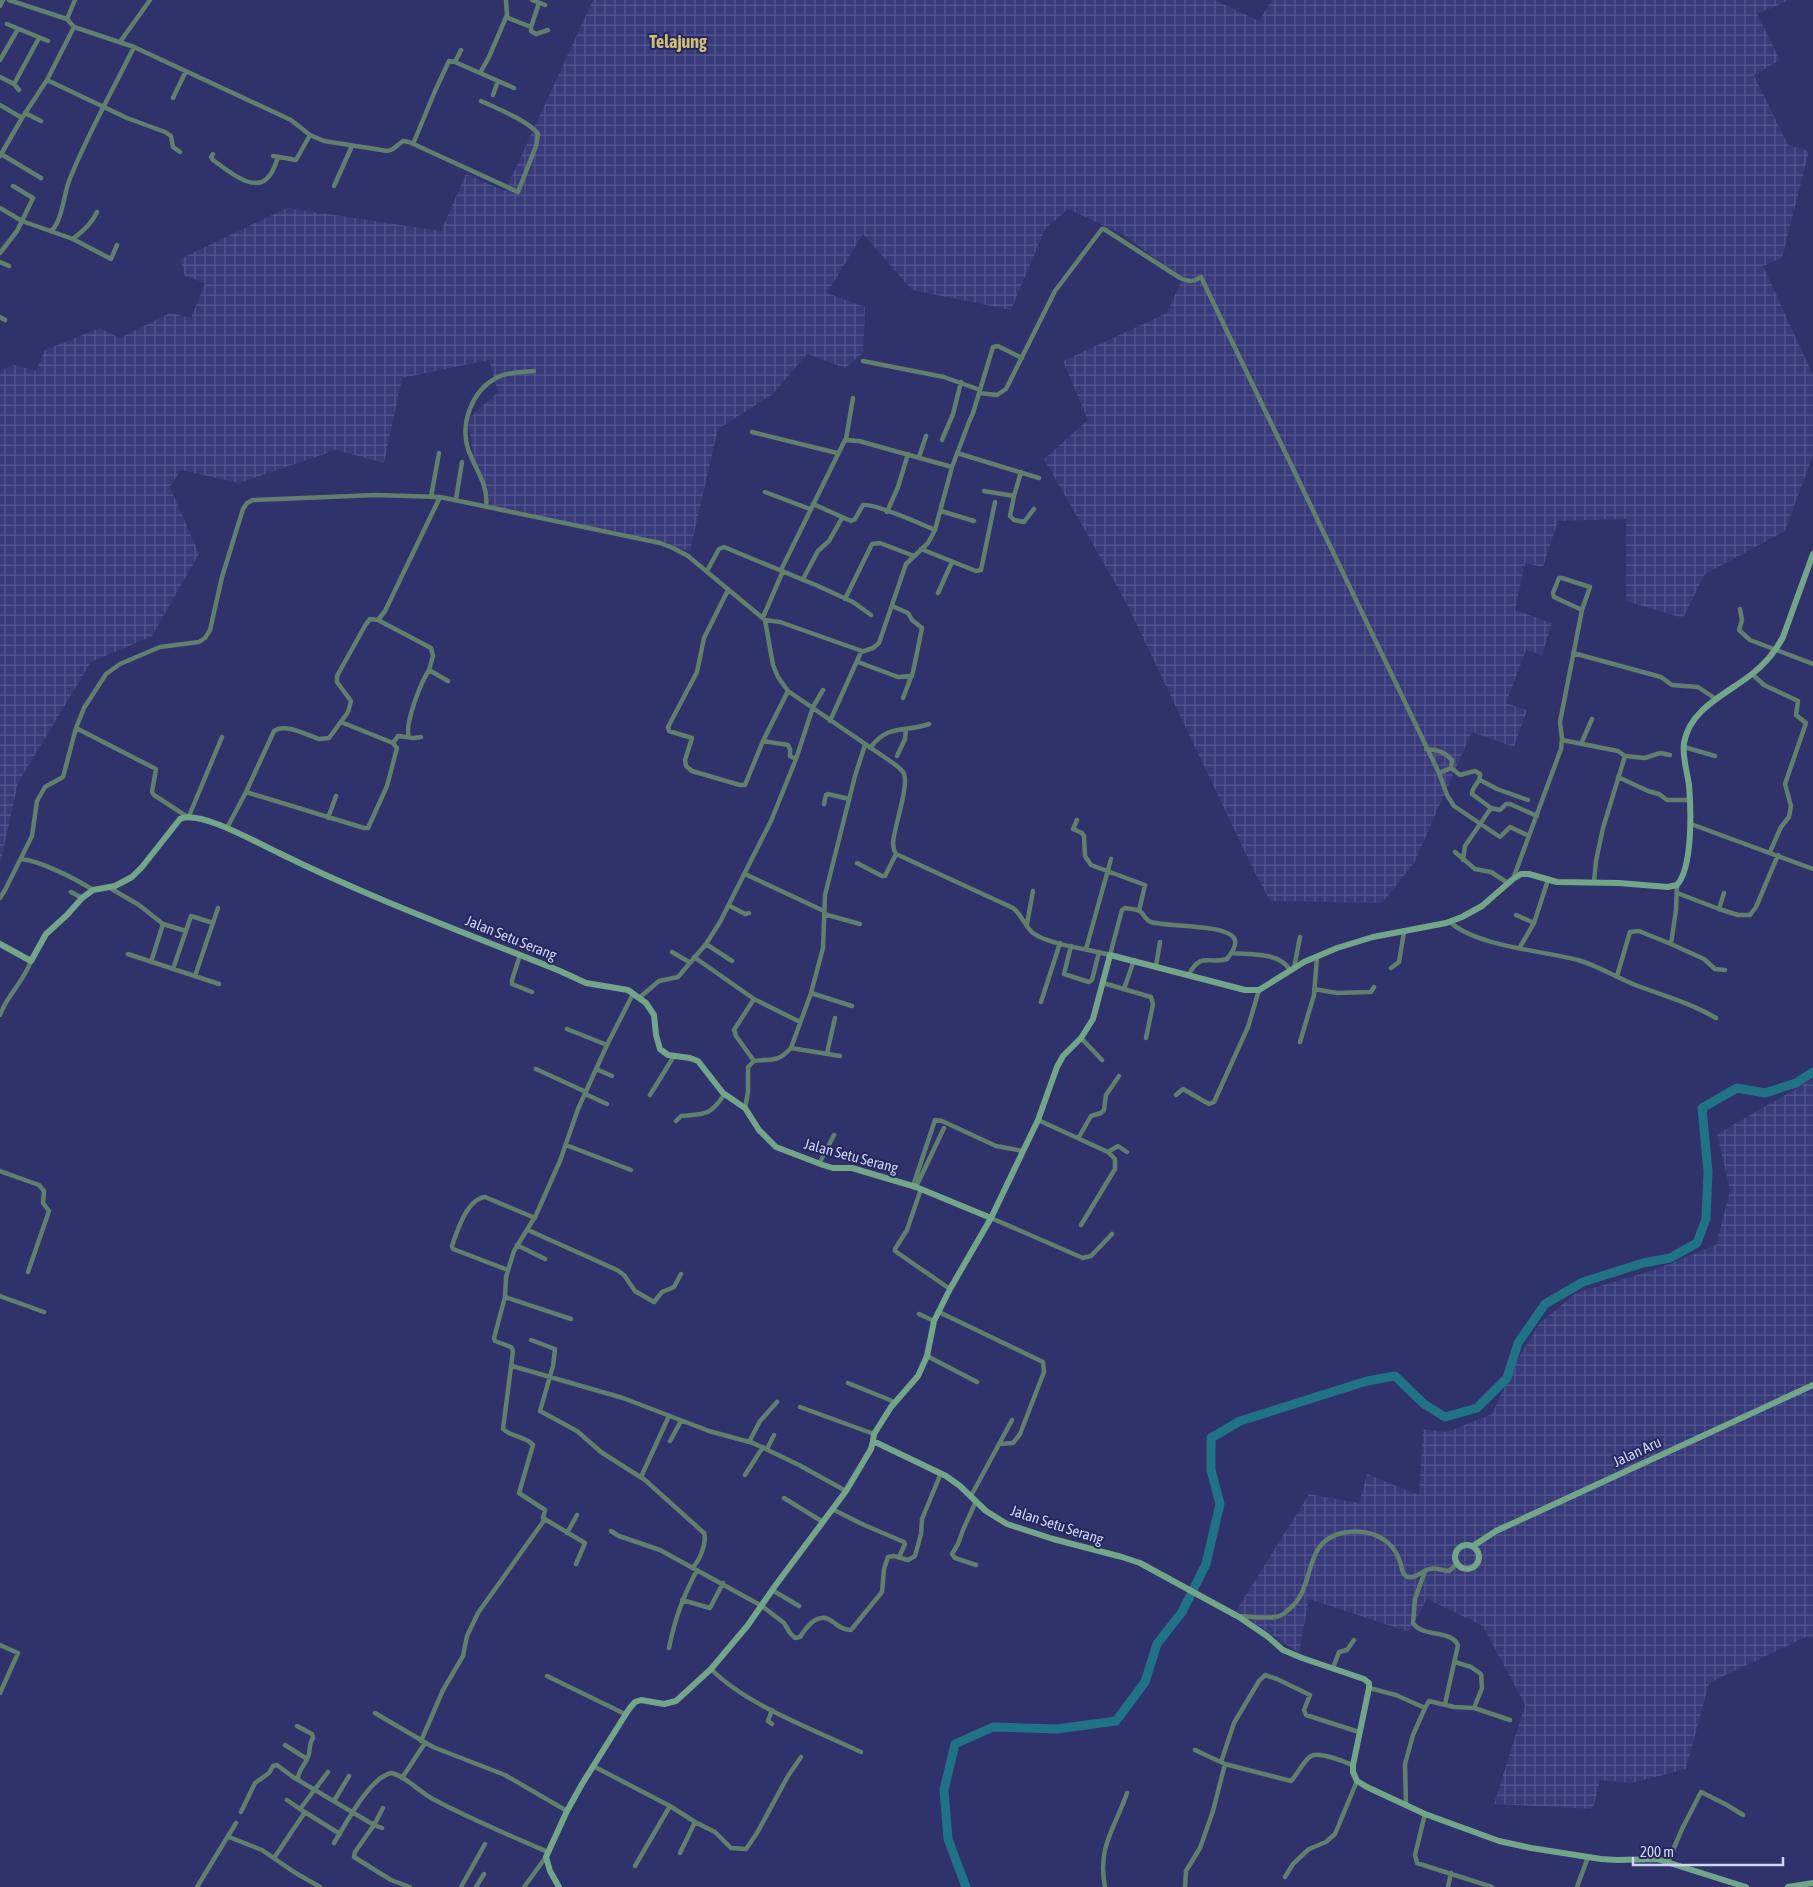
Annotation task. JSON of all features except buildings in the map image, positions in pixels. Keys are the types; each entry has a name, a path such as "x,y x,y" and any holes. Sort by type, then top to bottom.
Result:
{"street":[{"path":"0,6 4,0"},
{"path":"9,0 66,19 74,27 134,47 292,120 310,135 324,141 388,151 394,149 403,141 518,192 536,146 537,131 481,101"},
{"path":"66,19 75,0"},
{"path":"120,42 150,0"},
{"path":"480,73 506,17 506,0"},
{"path":"532,0 545,5"},
{"path":"530,27 540,3"},
{"path":"506,17 530,27 531,31 536,34 548,30"},
{"path":"7,24 48,41"},
{"path":"41,178 1,155 25,113 47,80 74,27"},
{"path":"0,60 18,29"},
{"path":"14,84 39,38"},
{"path":"51,231 58,219 68,184 78,159 134,47"},
{"path":"455,62 461,50"},
{"path":"413,144 434,91 450,61 514,88"},
{"path":"173,98 186,71"},
{"path":"0,77 14,84 19,90"},
{"path":"47,80 103,108 165,132 172,137 173,148 180,152"},
{"path":"493,95 498,81"},
{"path":"0,106 22,118"},
{"path":"25,113 41,121"},
{"path":"213,154 213,160 229,171 255,184 260,184 271,175 276,157 296,160 310,135"},
{"path":"334,186 352,146"},
{"path":"0,253 17,231 33,198 13,186"},
{"path":"0,208 22,221 73,239 110,259 117,245"},
{"path":"73,239 92,224 97,212"},
{"path":"863,361 961,382 980,392 994,395 1003,393 1055,291 1102,229 1180,278 1195,281 1201,277 1439,773 1447,795 1454,806 1500,837 1510,827 1528,836"},
{"path":"0,262 8,266"},
{"path":"0,317 5,320"},
{"path":"0,898 33,832 37,801 46,787 63,777 76,728 89,698 106,674 113,668 160,647 193,644 205,638 212,623 222,577 243,509 247,503 253,500 376,495 431,496 456,499 660,543 688,556 764,618 862,651 873,648 879,643 903,570 928,543 935,530 952,467 973,413 993,346 998,346 1022,358"},
{"path":"486,507 487,493 468,447 466,426 468,411 481,391 496,378 534,371"},
{"path":"942,440 953,414 961,382"},
{"path":"854,398 846,440 843,441 811,507 782,571 764,618 773,665 778,677 788,691 867,747 893,763 905,775 893,843 896,854 907,861 946,876 1013,908 1024,919 1033,933 1041,938 1189,974 1245,990 1259,990 1316,956 1354,942 1450,922 1482,906 1510,881 1521,874 1529,874 1548,880 1668,887 1677,885"},
{"path":"752,432 837,453"},
{"path":"919,457 926,436"},
{"path":"846,440 860,440 952,467"},
{"path":"431,496 439,453"},
{"path":"957,453 1039,478"},
{"path":"888,512 908,454"},
{"path":"456,499 462,462"},
{"path":"1021,472 1010,514 1012,519 1024,522 1034,509"},
{"path":"984,491 1014,496"},
{"path":"764,492 852,521 865,504 880,507 888,512 935,530"},
{"path":"378,620 385,611 440,497"},
{"path":"921,549 976,571 981,570 989,541 995,502"},
{"path":"941,511 974,521"},
{"path":"803,579 818,550 829,542 842,518"},
{"path":"845,598 872,544 880,543 914,556"},
{"path":"707,571 719,549 724,547 845,598 870,615"},
{"path":"1671,944 1678,893 1677,885 1683,875 1686,863 1691,824 1684,747 1686,736 1694,720 1716,699 1752,674 1777,649 1813,554"},
{"path":"938,593 952,562"},
{"path":"1510,881 1555,768 1562,740 1560,722 1573,653 1582,610 1590,587 1559,578 1553,593 1554,598 1582,610"},
{"path":"728,590 704,638 697,672 668,729 669,731 692,738 685,760 688,769 742,786 746,783 763,740 788,691"},
{"path":"892,606 908,613 912,620 922,628 912,676 903,698"},
{"path":"1740,609 1742,620 1739,630 1750,640 1813,664"},
{"path":"228,828 274,731 287,728 324,739 329,738 341,722 350,708 351,701 337,682 337,676 370,619 378,620 433,650 429,670 422,682 410,720 407,731 409,737"},
{"path":"830,720 862,651"},
{"path":"1573,653 1661,677 1672,685 1695,686 1716,699"},
{"path":"858,662 898,677 912,676"},
{"path":"429,670 448,681"},
{"path":"1752,674 1764,685 1796,699 1799,703 1796,716 1806,723 1785,784 1791,806 1789,817 1780,827 1770,852"},
{"path":"402,1778 423,1742 443,1690 463,1656 467,1636 478,1613 544,1519 544,1510 519,1493 532,1444 530,1441 508,1433 503,1427 513,1349 495,1341 494,1338 505,1297 505,1282 517,1245 534,1218 566,1145 585,1093 607,1045 636,996 659,981 678,977 706,944 730,906 775,813 796,759 812,707 823,690"},
{"path":"1581,744 1592,719"},
{"path":"246,792 328,818 368,828 387,786 397,748 393,743 341,722"},
{"path":"745,1108 748,1092 748,1067 754,1061 775,1060 792,1048 811,993 823,948 826,887 849,799 867,747 884,733 929,724"},
{"path":"76,728 156,769 152,789 154,795 187,816"},
{"path":"897,756 905,739 906,729"},
{"path":"393,743 398,736 421,737"},
{"path":"0,1015 7,1001 26,975 31,961 46,934 82,898 93,890 110,888 135,874 180,820 187,816 222,737"},
{"path":"763,740 788,745 790,756 796,759"},
{"path":"1562,740 1618,751 1625,756 1645,758 1660,753 1670,755"},
{"path":"1684,747 1715,756"},
{"path":"1426,749 1446,753 1452,760 1451,768"},
{"path":"1594,882 1603,828 1625,756"},
{"path":"1439,773 1451,768"},
{"path":"1451,768 1460,775 1471,771 1478,772 1481,777 1473,787 1472,794 1491,808 1500,810 1506,804 1510,804 1537,816"},
{"path":"1618,776 1648,791 1660,794 1667,800 1689,800"},
{"path":"1480,780 1502,792 1528,800"},
{"path":"824,804 828,794 849,799"},
{"path":"328,818 336,796"},
{"path":"1463,860 1466,846 1491,808"},
{"name":"Jalan Setu Serang","path":"187,816 228,828 314,871 586,983 624,989 636,996"},
{"path":"1077,820 1073,829 1084,836 1084,850 1087,861 1091,865 1144,884 1145,887 1139,911"},
{"path":"1691,824 1813,869"},
{"path":"1455,852 1475,869 1491,872 1510,881"},
{"path":"857,862 885,876 896,854"},
{"path":"1678,893 1738,915 1750,914 1756,907 1778,855"},
{"path":"21,859 36,862 93,890"},
{"path":"1086,948 1110,859"},
{"path":"746,874 824,912 860,924"},
{"path":"1520,947 1534,923 1548,880"},
{"path":"110,888 139,905 163,924 186,931"},
{"path":"1027,926 1033,891"},
{"path":"70,892 82,898"},
{"path":"1719,909 1724,893"},
{"path":"730,906 745,914 749,913"},
{"path":"195,976 218,908"},
{"path":"524,1887 547,1855 567,1811 631,1706 639,1700 664,1704 676,1701 711,1669 742,1633 846,1491 871,1449 874,1438 894,1403 918,1376 927,1356 934,1321 991,1218 1038,1120 1057,1066 1063,1056 1081,1038 1092,1019 1122,909 1139,911 1151,922 1204,928 1228,934 1235,940 1232,952 1225,960 1205,959 1194,965 1189,974"},
{"path":"1516,915 1534,923"},
{"path":"173,969 191,916 213,923"},
{"path":"1450,922 1460,929 1477,936 1584,962 1638,986 1673,998 1716,1018"},
{"path":"150,962 163,924"},
{"path":"1618,976 1630,932 1639,931 1704,959 1715,969 1725,970"},
{"path":"1391,968 1399,962 1404,932"},
{"path":"1292,969 1300,937"},
{"path":"1156,966 1160,942"},
{"path":"1041,1002 1060,943"},
{"path":"0,944 31,961"},
{"path":"706,944 732,961"},
{"path":"1071,946 1064,974 1088,982 1092,980 1098,952"},
{"path":"672,952 689,962"},
{"path":"1232,952 1274,958 1284,962 1292,969"},
{"path":"128,954 219,984"},
{"path":"520,955 512,984 532,992"},
{"path":"1300,1042 1314,989 1316,956"},
{"path":"694,957 754,999 800,1022"},
{"path":"1124,989 1134,960"},
{"path":"1103,983 1151,997 1146,1038"},
{"path":"1314,989 1348,993 1371,992 1374,987"},
{"path":"1176,1095 1183,1089 1209,1104 1214,1102 1248,1027 1259,990"},
{"path":"811,993 852,1006"},
{"path":"636,996 653,1011 660,1049 666,1054 674,1056 650,1095"},
{"path":"754,999 734,1030 736,1036 754,1061"},
{"path":"827,1054 835,1018"},
{"path":"567,1029 607,1045"},
{"path":"1081,1038 1102,1060"},
{"path":"792,1048 840,1056"},
{"name":"Jalan Setu Serang","path":"674,1056 698,1061 724,1095 745,1108 759,1130 771,1143 819,1164 833,1168 852,1168 916,1188 991,1218"},
{"path":"536,1069 607,1104"},
{"path":"596,1070 612,1076"},
{"path":"1079,1137 1091,1116 1102,1113 1104,1110 1106,1095 1119,1076"},
{"path":"676,1121 682,1115 692,1116 712,1111 724,1095"},
{"path":"950,1289 895,1251 907,1230 916,1188 935,1120 942,1121 996,1146 1023,1151"},
{"path":"1038,1120 1079,1137 1108,1152 1115,1159 1114,1169 1081,1225"},
{"path":"916,1188 944,1128"},
{"path":"819,1164 834,1135"},
{"path":"566,1145 631,1170"},
{"path":"1108,1152 1118,1146 1127,1152"},
{"path":"0,1171 39,1185 44,1191 43,1203 49,1211 28,1272"},
{"path":"508,1270 453,1249 452,1246 463,1217 476,1200 485,1197 534,1218"},
{"path":"991,1218 1083,1258 1091,1256 1112,1234"},
{"path":"528,1230 617,1270 624,1275 635,1291 654,1302 662,1292 674,1288 681,1274"},
{"path":"517,1245 545,1259"},
{"path":"0,1296 44,1312"},
{"path":"505,1297 570,1318"},
{"path":"939,1312 1043,1362 1044,1372 1020,1434 1013,1443 999,1444"},
{"path":"919,1314 934,1321"},
{"path":"531,1340 555,1349 550,1377 540,1412 577,1430 601,1452 641,1477 704,1533 705,1539 700,1555 674,1621 669,1648"},
{"path":"927,1356 977,1382"},
{"path":"512,1366 623,1398 682,1421 749,1442 765,1448 846,1491"},
{"path":"848,1383 894,1403"},
{"name":"Jalan Aru","path":"1473,1546 1496,1531 1813,1385"},
{"path":"749,1442 760,1421 777,1402"},
{"path":"800,1407 874,1438"},
{"path":"641,1477 669,1416"},
{"path":"976,1565 955,1558 952,1554 958,1544 973,1498 1012,1420"},
{"path":"670,1441 682,1421"},
{"path":"745,1475 774,1435"},
{"name":"Jalan Setu Serang","path":"874,1438 941,1473 955,1482 986,1511 1008,1524 1053,1540 1122,1557 1140,1564 1215,1603 1267,1636 1283,1650 1302,1658 1361,1676 1367,1680 1369,1688"},
{"path":"611,1531 619,1536 660,1550 762,1606 784,1623 795,1638 800,1637 811,1622 820,1618 828,1619 843,1629 851,1630 882,1592 886,1559 890,1556 908,1560 915,1556 921,1534 922,1519 941,1473"},
{"path":"784,1498 822,1522"},
{"path":"832,1509 884,1534 904,1541 905,1544 899,1557"},
{"path":"567,1533 577,1515"},
{"path":"544,1519 585,1543 576,1564"},
{"path":"1236,1616 1274,1618 1290,1609 1302,1594 1313,1559 1320,1544 1326,1539 1342,1533 1361,1532 1376,1534 1384,1538 1397,1553 1403,1574 1406,1576 1414,1576 1430,1568 1449,1571 1457,1564"},
{"path":"1466,1544 1473,1546 1479,1553 1478,1562 1472,1568 1464,1569 1457,1564 1455,1554 1459,1547 1466,1544"},
{"path":"1425,1571 1415,1599 1413,1623 1422,1631 1444,1636 1455,1641 1458,1646 1445,1704"},
{"path":"682,1600 710,1608 722,1583"},
{"path":"772,1590 799,1606"},
{"path":"1332,1668 1339,1652 1347,1650 1354,1640"},
{"path":"0,1646 18,1653 0,1693"},
{"path":"1455,1662 1471,1667 1481,1674 1482,1688 1474,1708"},
{"path":"711,1669 729,1686 772,1710 861,1752"},
{"path":"1185,1887 1186,1871 1200,1848 1213,1811 1234,1723 1259,1681 1265,1675 1278,1679 1310,1695 1304,1710 1306,1715 1359,1732"},
{"path":"547,1676 625,1714"},
{"path":"1425,1708 1396,1695 1369,1688 1353,1766 1353,1772 1357,1781 1425,1814 1499,1840 1588,1857 1617,1860 1657,1859 1746,1887"},
{"path":"1406,1805 1405,1764 1413,1736 1428,1702 1454,1707 1474,1708 1510,1720"},
{"path":"772,1710 768,1721 772,1724"},
{"path":"375,1713 423,1742 505,1775 567,1811"},
{"path":"297,1726 312,1734 313,1738 309,1743 309,1756 300,1771 298,1779"},
{"path":"285,1745 307,1759"},
{"path":"1195,1750 1223,1763 1291,1781 1310,1756 1315,1754 1353,1766"},
{"path":"593,1766 670,1806 714,1832 731,1848 746,1849 757,1833 788,1776 801,1758"},
{"path":"241,1812 255,1783 269,1773 273,1766 277,1765 334,1801 382,1828"},
{"path":"274,1858 315,1789 328,1772"},
{"path":"334,1843 367,1791 381,1778 391,1773 440,1803 547,1855"},
{"path":"334,1801 349,1776"},
{"path":"1285,1877 1293,1864 1309,1849 1326,1842 1335,1834 1357,1781"},
{"path":"1668,1862 1701,1792 1743,1815"},
{"path":"1105,1887 1103,1877 1104,1852 1112,1826 1127,1793"},
{"path":"287,1800 340,1834"},
{"path":"635,1866 670,1806"},
{"path":"383,1808 374,1825 355,1852 354,1857 401,1886 410,1887"},
{"path":"1425,1814 1415,1855 1417,1863 1492,1887"},
{"path":"680,1853 695,1822"},
{"path":"197,1887 236,1823"},
{"path":"228,1837 262,1850 320,1887"},
{"path":"460,1887 485,1844"},
{"path":"547,1855 550,1871 559,1887"},
{"path":"1577,1887 1588,1857"},
{"path":"1448,1887 1451,1873"},
{"path":"476,1887 484,1874"},
{"path":"1788,1887 1813,1883"}],"shaded area":[{"path":"593,0 1215,0 1259,21 1272,0 1790,0 1757,14 1780,60 1754,75 1788,145 1809,151 1782,258 1763,266 1813,375 1813,455 1785,531 1705,574 1683,618 1626,601 1626,519 1558,521 1543,567 1525,563 1515,610 1552,623 1542,655 1526,650 1506,703 1527,710 1514,747 1472,732 1414,863 1382,903 1270,901 1127,604 1044,459 1088,420 1063,361 1167,313 1182,279 1124,235 1068,209 1045,229 1011,310 912,290 863,234 827,293 865,307 863,353 845,368 807,354 773,394 718,429 690,551 492,509 473,457 468,419 498,392 489,360 402,378 384,463 336,450 239,483 181,470 170,487 199,554 152,636 91,662 18,783 0,865 0,371 14,365 36,371 45,350 100,328 120,338 170,313 191,318 205,283 185,276 180,259 287,208 441,231 466,174 505,191"},
{"path":"1813,1079 1813,1638 1806,1637 1709,1683 1686,1769 1632,1783 1600,1780 1593,1809 1494,1804 1525,1705 1483,1626 1427,1599 1409,1632 1309,1599 1299,1653 1236,1611 1309,1494 1359,1503 1367,1474 1419,1495 1423,1429 1447,1432 1492,1414 1517,1360 1540,1323 1576,1293 1654,1270 1716,1245 1730,1190 1717,1134"}],"waterway":[{"path":"966,1887 948,1839 944,1790 955,1744 993,1727 1057,1729 1116,1721 1145,1682 1157,1644 1182,1612 1206,1564 1220,1504 1211,1470 1211,1438 1240,1421 1367,1381 1395,1376 1424,1404 1445,1417 1477,1408 1507,1378 1518,1343 1545,1304 1583,1282 1643,1263 1670,1258 1697,1243 1706,1219 1708,1172 1702,1108 1737,1088 1765,1093 1796,1083 1813,1072"}],"district":[{"name":"Telajung","path":"678,42"}]}
